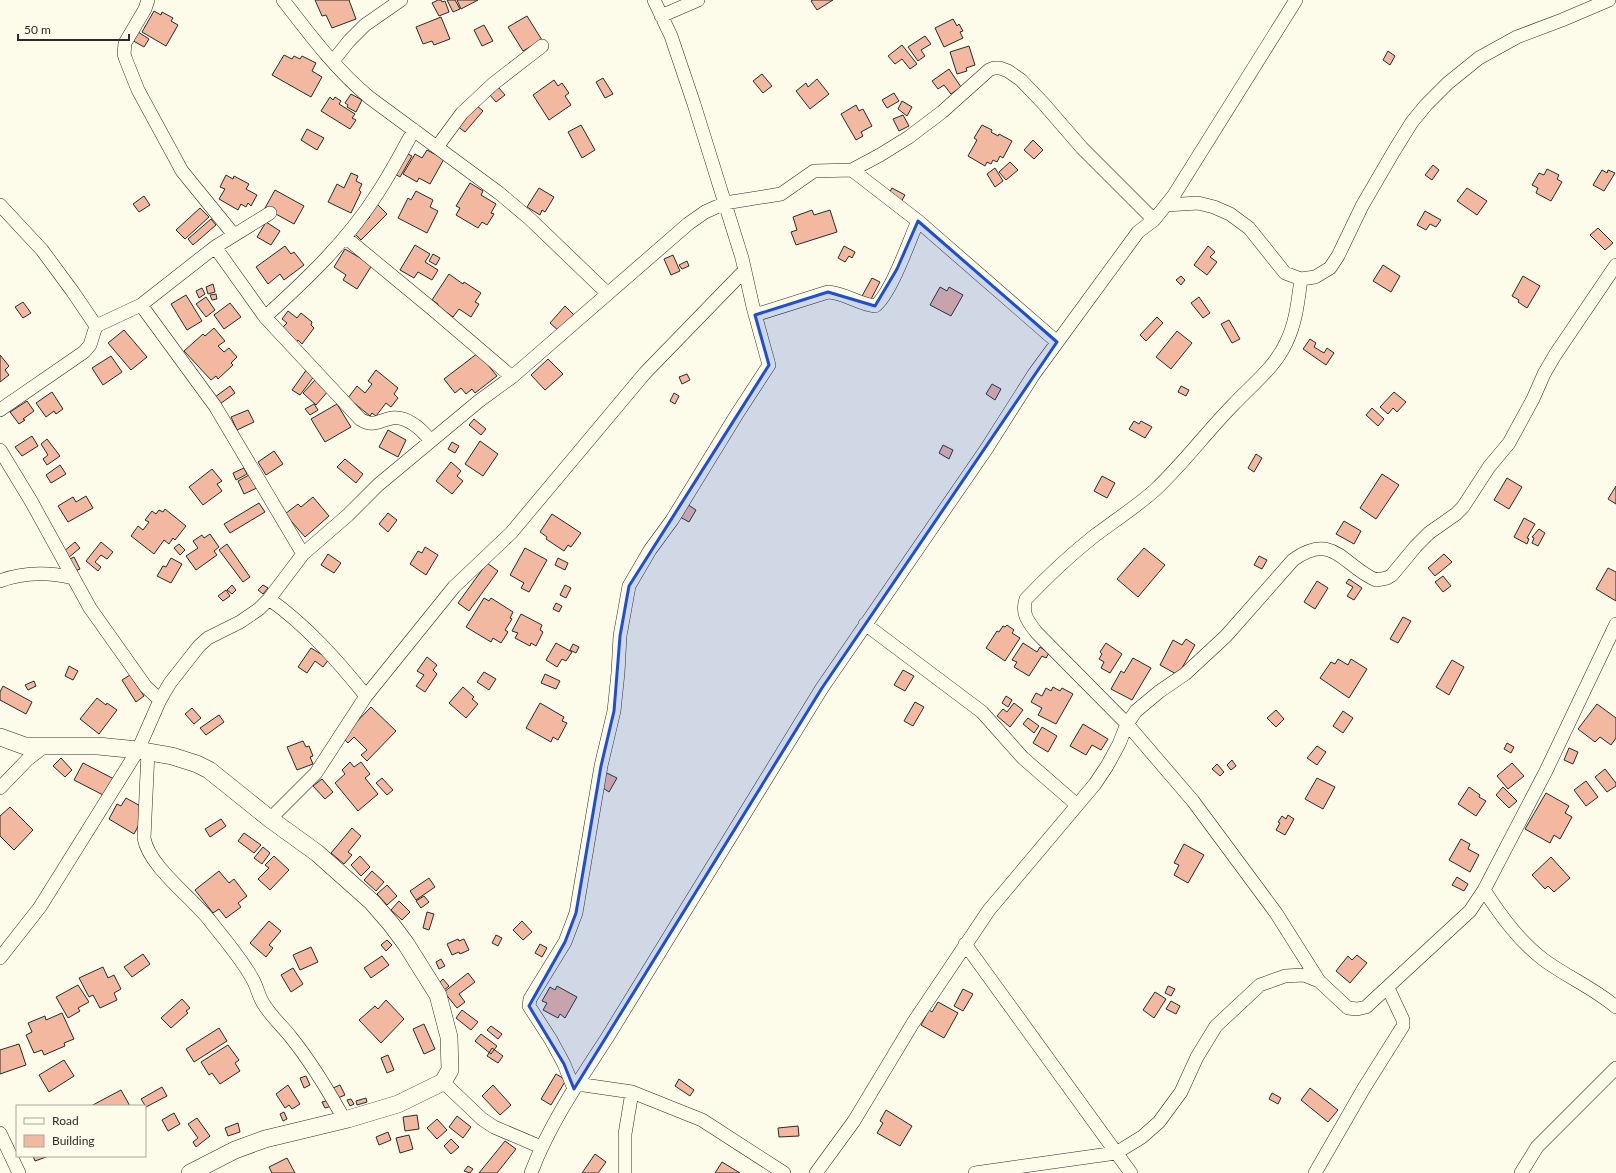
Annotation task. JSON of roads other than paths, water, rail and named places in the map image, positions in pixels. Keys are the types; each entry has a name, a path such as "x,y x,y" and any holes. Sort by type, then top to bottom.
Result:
{"street":[{"path":"148,0 125,43 124,54 126,60 138,90 182,172 234,235"},
{"path":"283,0 319,46 354,84 499,193 530,219 607,293"},
{"path":"333,61 349,41 365,25 401,0"},
{"path":"575,1086 551,1040 531,1012 529,1006 530,999 565,942 576,914 601,766 614,712 620,636 629,586 650,550 672,520 736,414 769,365 755,315 745,270 694,104 677,54 654,0"},
{"path":"661,16 698,0"},
{"path":"531,1173 540,1148 575,1086 608,1038 822,688 983,454 1034,374 1138,232 1154,220 1178,189 1296,0"},
{"path":"1166,205 1198,203 1214,207 1230,214 1249,228 1285,273 1301,279 1315,277 1330,268 1338,256 1362,206 1409,128 1426,105 1448,84 1479,58 1517,37 1609,0"},
{"path":"437,147 462,114 493,84 542,46"},
{"path":"0,956 40,907 143,751 160,700 170,683 199,646 208,638 240,622 259,609 269,599 303,554 348,515 378,485 479,401 512,378 607,293 688,224 705,212 725,203 781,194 814,171 852,170 880,155 909,136 942,112 990,70 997,68 1008,71 1021,80 1082,148 1154,220"},
{"path":"265,317 302,283 345,237 377,194 414,130"},
{"path":"852,170 918,221 1057,342"},
{"path":"0,205 42,250 96,326"},
{"path":"0,410 84,352 90,345 96,326 141,305 215,247 270,213"},
{"path":"755,315 828,292 840,293 866,305 875,306 880,302 897,270 918,221"},
{"path":"345,237 430,307 512,378"},
{"path":"215,247 265,317 360,419 365,423 374,424 392,418 400,418 410,422 424,432 431,441"},
{"path":"816,1173 854,1121 913,1023 965,944 989,910 1077,805 1107,766 1119,744 1127,724 1136,711 1185,674 1226,636 1293,560 1304,552 1323,548 1336,553 1376,580 1387,578 1392,575 1429,533 1463,508 1490,467 1509,443 1555,355 1616,265"},
{"path":"270,819 316,773 366,696 454,587 511,533 646,373 745,270"},
{"path":"1301,279 1298,305 1293,328 1286,345 1275,361 1234,403 1188,457 1156,489 1136,507 1072,555 1026,599 1023,607 1027,619 1037,633 1127,724 1193,801 1276,913 1319,981 1342,1004 1348,1008 1357,1009 1366,1007 1470,911 1484,890 1546,771 1616,625"},
{"path":"141,305 215,406 303,554"},
{"path":"0,450 31,501 90,608 146,687 160,700"},
{"path":"0,581 13,576 38,573 73,578"},
{"path":"269,599 316,638 366,696"},
{"path":"865,624 982,712 1023,758 1077,805"},
{"path":"0,737 13,743 25,746 98,746 143,751 172,756 197,764 209,770 270,819 318,853 372,902 406,944 438,996 450,1037 450,1070 443,1082 398,1104 344,1120 265,1139 236,1150 190,1173"},
{"path":"0,788 28,759 45,746"},
{"path":"143,751 144,838 145,845 149,853 168,876 205,914 241,961 253,979 263,1003 290,1035 324,1082 344,1120"},
{"path":"1484,890 1500,915 1525,943 1544,960 1604,997 1616,1007"},
{"path":"965,944 1131,1173"},
{"path":"975,1173 1116,1153 1142,1137 1159,1122 1181,1092 1197,1057 1216,1026 1260,985 1286,976 1298,974 1319,981"},
{"path":"1315,1173 1368,1082 1403,1026 1403,1020 1388,988"},
{"path":"1521,1173 1537,1147 1616,1068"},
{"path":"443,1082 482,1119 494,1127 540,1148"},
{"path":"575,1086 632,1092 702,1120 784,1173"},
{"path":"625,1173 625,1134 632,1092"},
{"path":"0,1133 19,1173"}]}
